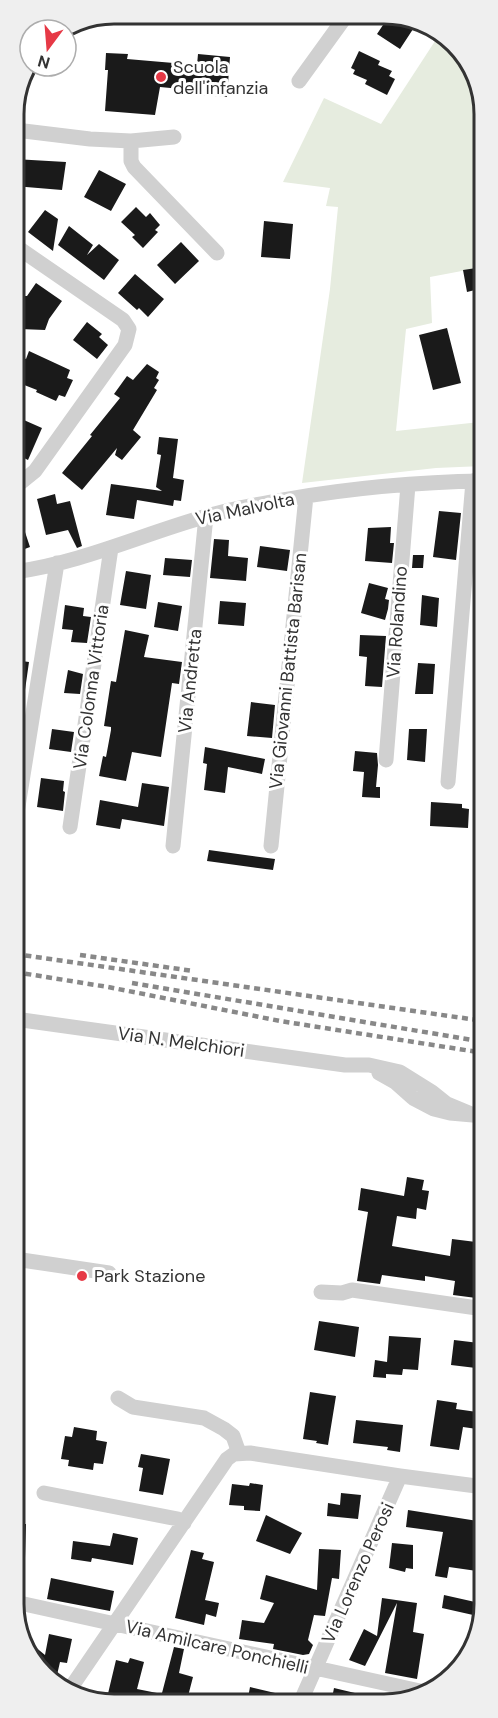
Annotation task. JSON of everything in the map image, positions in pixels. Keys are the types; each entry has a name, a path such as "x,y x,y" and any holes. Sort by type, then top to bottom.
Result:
{"street":[{"path":"299,81 340,24"},
{"path":"24,131 131,141 174,137"},
{"path":"131,141 131,161 134,167 217,253"},
{"path":"24,253 123,320 129,329 125,345 35,471 24,480"},
{"name":"Via Malvolta","path":"24,571 111,548 206,516 306,496 408,485 474,481"},
{"name":"Via Rolandino","path":"386,760 408,485"},
{"name":"Via Giovanni Battista Barisan","path":"271,846 306,496"},
{"name":"Via Andretta","path":"173,846 206,516"},
{"path":"448,782 474,521"},
{"name":"Via Colonna Vittoria","path":"70,827 111,548"},
{"path":"24,769 57,563"},
{"name":"Via N. Melchiori","path":"24,1020 347,1065 377,1072 395,1082 413,1098 434,1109 474,1115"},
{"path":"24,1260 109,1273"},
{"path":"321,1292 342,1293 352,1290 474,1308"},
{"path":"118,1398 133,1407 204,1418 233,1436 239,1453"},
{"path":"73,1684 227,1459 234,1454 250,1453 474,1485"},
{"name":"Via Lorenzo Perosi","path":"304,1694 400,1476"},
{"path":"44,1493 178,1519 184,1523"},
{"name":"Via Amilcare Ponchielli","path":"24,1604 411,1689"}],"shaded area":[{"path":"436,40 448,50 459,64 472,96 474,269 430,277 432,323 406,329 396,431 474,423 474,466 436,468 302,483 330,289 338,207 326,206 330,188 283,182 324,98 381,124"}],"building":[{"path":"384,24 413,29 400,49 377,34"},
{"path":"359,51 380,61 378,65 392,71 389,76 395,79 387,95 365,84 367,80 353,74 355,70 351,68"},
{"path":"106,53 128,54 127,59 197,65 198,54 230,57 227,97 202,95 202,91 160,87 155,115 105,111 108,70 105,70"},
{"path":"24,160 66,162 62,190 24,187"},
{"path":"99,170 126,184 111,211 84,197"},
{"path":"136,207 146,217 150,213 160,225 155,230 158,232 143,248 132,237 135,235 121,222"},
{"path":"45,210 58,219 53,251 28,232"},
{"path":"264,221 293,224 290,259 261,257"},
{"path":"69,226 93,245 87,255 99,244 119,260 104,280 58,245"},
{"path":"181,242 199,261 175,284 157,265"},
{"path":"474,268 474,290 467,292 463,270"},
{"path":"135,274 164,299 148,317 118,293"},
{"path":"36,283 62,301 49,319 45,330 24,329 24,296 27,296"},
{"path":"87,322 102,334 99,337 108,345 97,359 73,340"},
{"path":"447,328 461,383 433,390 419,335"},
{"path":"29,351 70,370 67,378 73,380 65,397 59,395 56,401 24,385 24,358 26,359"},
{"path":"147,364 159,372 156,378 159,380 154,388 157,390 133,430 141,437 122,460 115,455 117,448 82,490 62,473 120,398 114,394 127,376 133,380"},
{"path":"24,420 42,428 28,460 24,458"},
{"path":"159,437 178,439 173,478 184,480 181,501 174,500 173,506 137,500 134,519 106,515 111,484 162,491 156,487 161,455 157,454"},
{"path":"55,494 57,504 70,501 82,546 77,548 68,530 46,535 37,499"},
{"path":"439,511 461,513 456,560 433,557"},
{"path":"391,527 390,543 394,543 392,563 365,561 368,528"},
{"path":"24,529 30,547 24,549"},
{"path":"214,539 229,540 228,556 248,558 246,581 210,578"},
{"path":"260,546 290,550 287,571 257,567"},
{"path":"413,555 424,555 423,568 412,568"},
{"path":"165,558 192,560 190,577 163,575"},
{"path":"126,571 151,575 146,609 120,605"},
{"path":"369,583 388,588 385,599 389,600 385,620 361,613"},
{"path":"422,595 439,598 437,627 420,625"},
{"path":"220,601 246,603 244,626 218,624"},
{"path":"158,602 182,606 178,631 154,627"},
{"path":"65,605 84,608 83,616 91,617 87,643 71,642 73,630 62,629"},
{"path":"125,630 149,635 144,657 182,662 179,684 172,683 161,757 132,752 126,781 99,776 103,756 106,757 111,730 111,727 104,726 111,681 116,682"},
{"path":"360,635 386,636 382,687 365,686 367,657 359,656"},
{"path":"24,661 29,662 24,690"},
{"path":"418,663 435,664 433,694 415,694"},
{"path":"68,670 83,674 80,694 64,693"},
{"path":"251,702 275,705 272,738 247,736"},
{"path":"52,729 74,732 71,752 49,749"},
{"path":"409,729 427,729 425,762 407,760"},
{"path":"205,747 265,759 262,774 228,767 225,793 204,790 207,764 203,763"},
{"path":"355,751 377,753 376,787 380,787 380,798 362,797 364,772 353,771"},
{"path":"41,778 64,781 63,811 37,807"},
{"path":"142,783 169,787 164,826 122,819 120,829 96,825 100,800 138,807"},
{"path":"431,802 462,804 462,808 469,809 468,828 430,826"},
{"path":"209,850 275,859 273,870 207,861"},
{"path":"407,1177 424,1180 422,1190 429,1191 426,1210 417,1208 416,1219 397,1216 392,1246 450,1256 452,1239 474,1242 474,1298 453,1295 455,1281 425,1276 425,1281 382,1275 380,1284 357,1281 368,1212 358,1210 361,1188 404,1196"},
{"path":"319,1321 359,1327 355,1357 314,1350"},
{"path":"389,1336 421,1338 418,1370 403,1369 402,1375 386,1374 386,1378 373,1377 375,1360 387,1362"},
{"path":"454,1340 474,1342 474,1368 451,1365"},
{"path":"310,1392 336,1396 328,1445 303,1439"},
{"path":"437,1400 457,1403 456,1409 474,1412 474,1429 463,1427 459,1450 430,1446"},
{"path":"356,1420 403,1425 400,1452 387,1450 388,1447 353,1443"},
{"path":"74,1427 97,1431 96,1440 107,1442 103,1464 94,1463 93,1470 68,1466 69,1460 61,1459 65,1436 72,1437"},
{"path":"141,1454 170,1459 163,1495 139,1491 143,1468 138,1467"},
{"path":"250,1483 263,1485 260,1511 244,1510 244,1506 229,1505 232,1484 249,1486"},
{"path":"341,1493 361,1495 358,1519 327,1516 328,1503 340,1505"},
{"path":"408,1510 474,1520 474,1571 449,1567 447,1578 435,1576 443,1532 406,1527"},
{"path":"266,1515 302,1533 290,1554 256,1541"},
{"path":"24,1524 26,1524 25,1558"},
{"path":"113,1533 138,1538 133,1565 92,1558 91,1562 71,1559 73,1541 110,1546"},
{"path":"392,1543 413,1545 413,1569 406,1568 405,1572 389,1568"},
{"path":"319,1549 341,1550 339,1579 332,1578 325,1616 314,1615 308,1640 313,1645 309,1654 303,1655 273,1649 274,1644 239,1639 242,1620 264,1623 274,1603 260,1599 266,1575 317,1590"},
{"path":"191,1550 204,1553 202,1559 214,1562 205,1600 219,1603 216,1617 206,1614 204,1625 175,1618"},
{"path":"51,1578 114,1591 110,1611 47,1599"},
{"path":"444,1595 474,1602 473,1615 442,1608"},
{"path":"382,1598 417,1603 413,1632 424,1634 417,1679 385,1673 397,1603 365,1666 349,1660 364,1629 377,1636"},
{"path":"49,1634 72,1639 67,1663 60,1662 57,1674 50,1668 35,1647 45,1655"},
{"path":"174,1647 184,1649 179,1673 193,1677 189,1694 162,1693"},
{"path":"130,1658 144,1662 137,1689 162,1694 108,1693 116,1660 128,1663"},
{"path":"250,1687 279,1694 249,1694"},
{"path":"334,1688 359,1694 333,1694"}],"railway":[{"path":"24,955 474,1020"},
{"path":"80,955 193,971"},
{"path":"24,973 108,987 280,1021 474,1051"},
{"path":"132,983 474,1040"}],"place":[{"name":"Scuola dell'infanzia","path":"161,77"},
{"name":"Park Stazione","path":"82,1276"}]}
